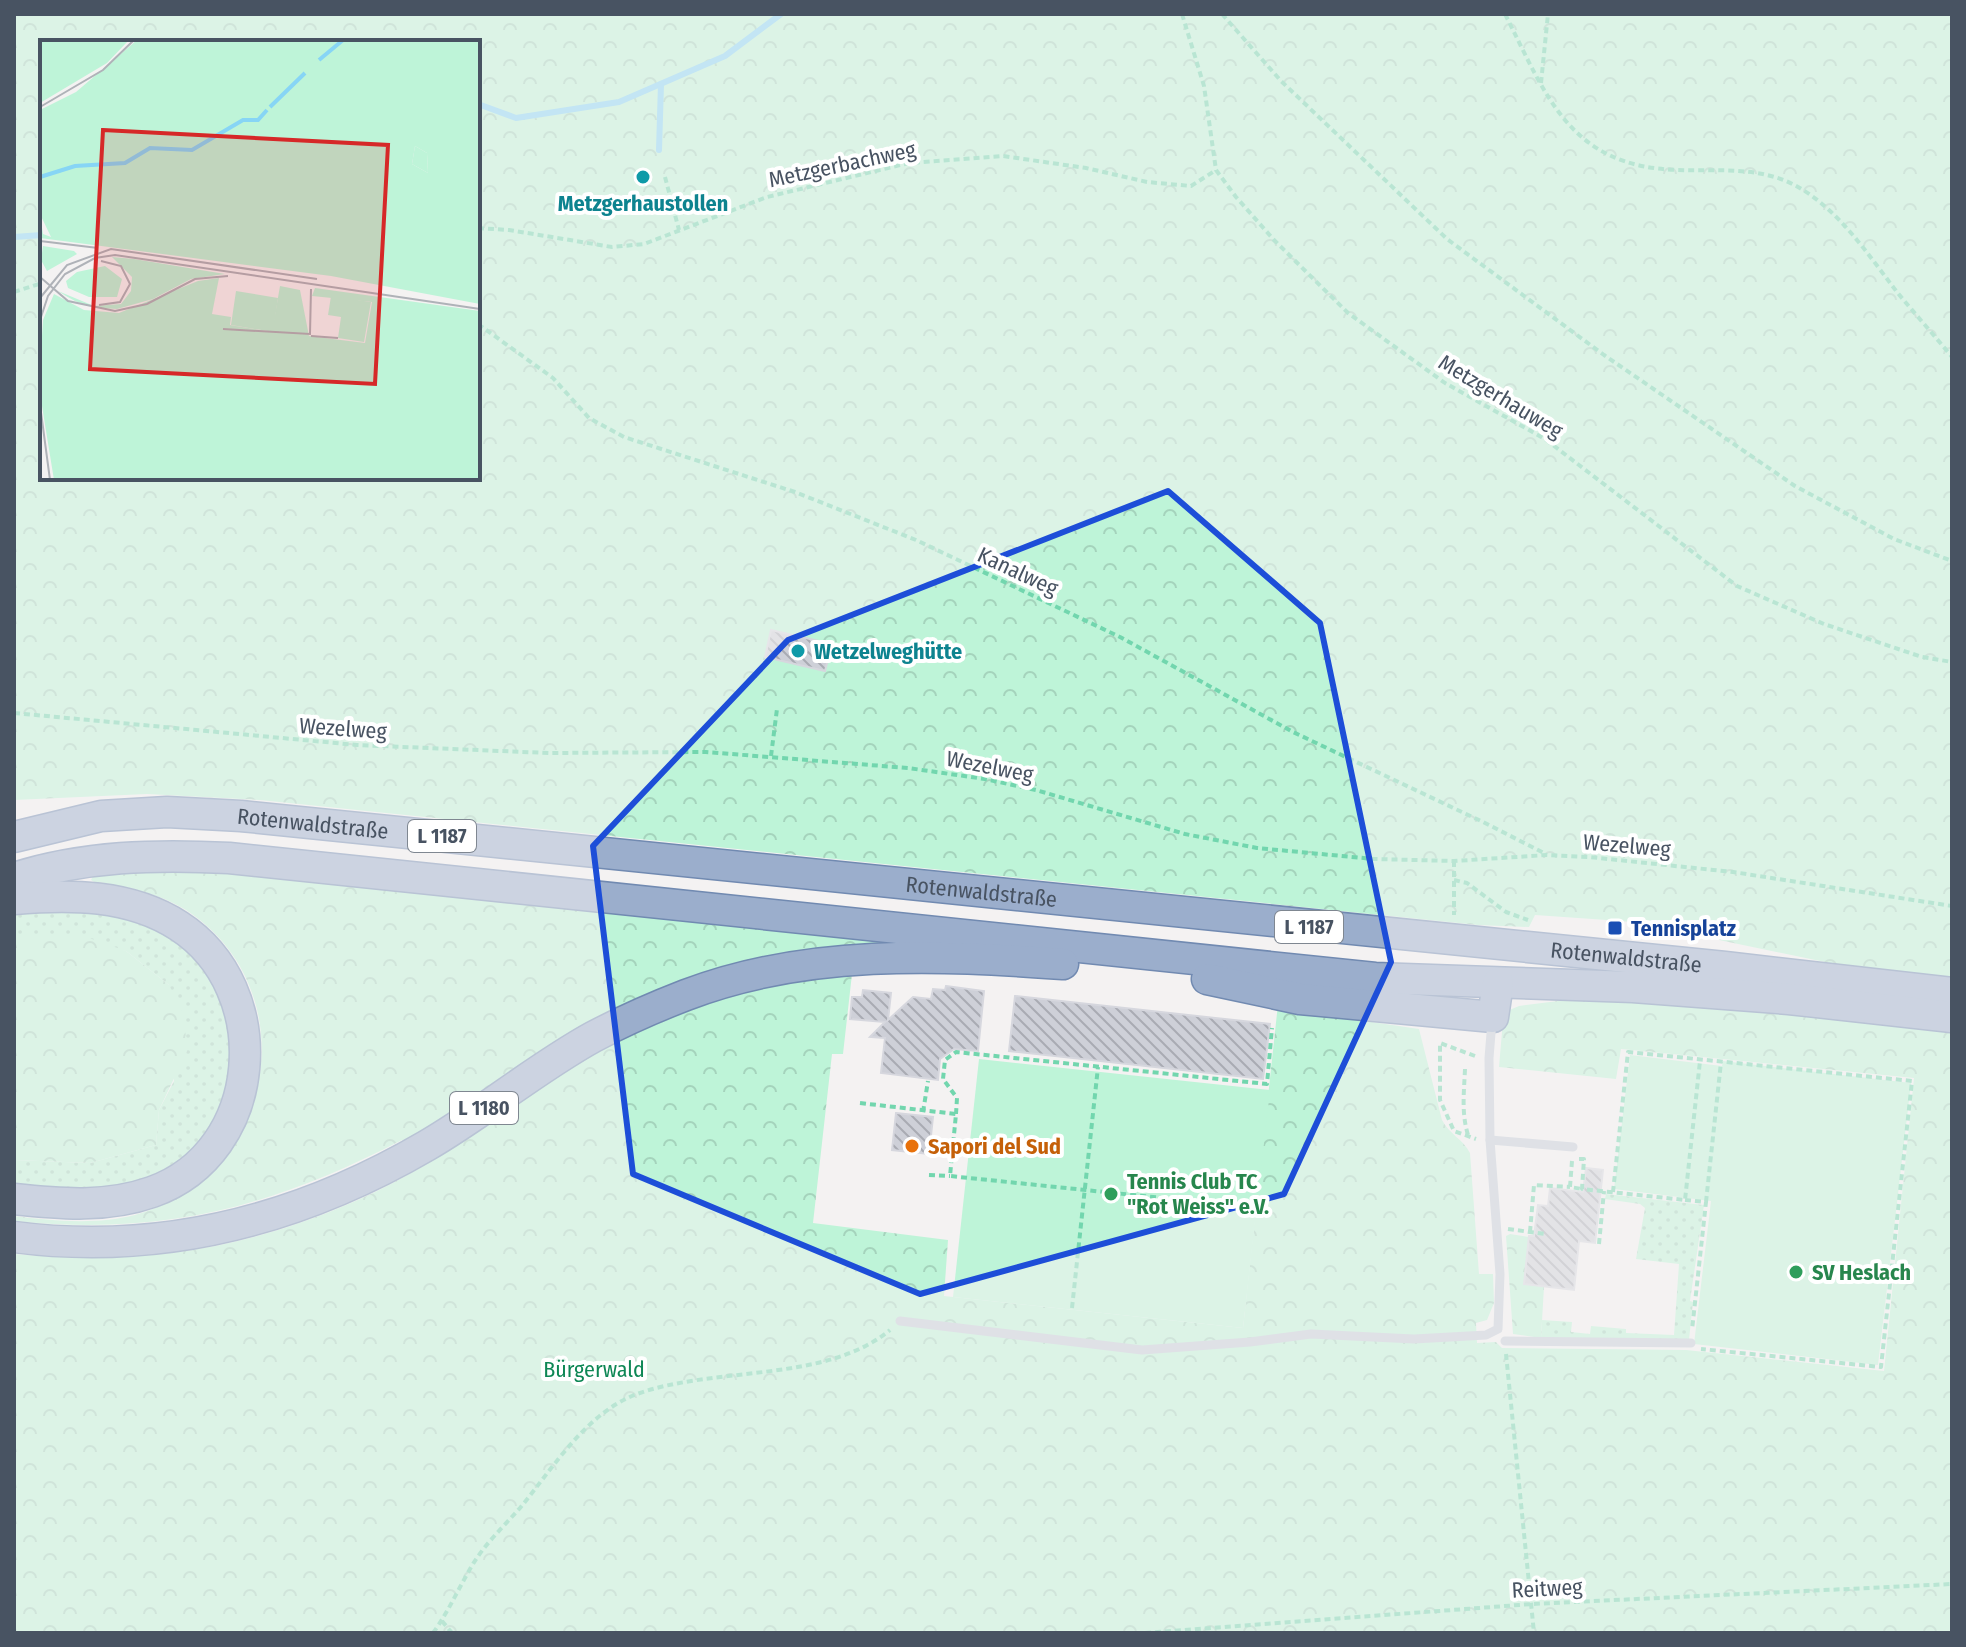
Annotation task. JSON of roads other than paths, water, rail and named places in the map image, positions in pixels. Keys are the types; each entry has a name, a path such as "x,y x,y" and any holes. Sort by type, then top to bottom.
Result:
{"highway":[{"name":"Rotenwaldstraße","path":"14,837 101,816 167,812 284,820 1725,967 1952,993"},
{"path":"14,815 101,816"},
{"name":"Rotenwaldstraße","path":"14,878 47,867 129,857 175,855 229,858 1375,978 1633,987 1789,999 1952,1017"},
{"path":"14,899 69,896 108,900 153,912 178,925 203,946 224,972 244,1022 246,1051 240,1094 225,1127 205,1155 184,1175 154,1191 100,1204 14,1199"},
{"name":"L 1180","path":"14,1237 69,1241 150,1240 218,1229 300,1207 365,1179 427,1145 563,1056 622,1022 690,994 772,970 846,960 949,958 1071,965 1207,979 1280,967"},
{"path":"1207,979 1300,999 1493,1017 1498,983"}],"lane":[{"path":"900,1321 1142,1350 1311,1334 1414,1339 1486,1335 1498,1329 1498,1227 1490,1140 1489,1058 1493,1017"},
{"path":"1490,1140 1573,1147"},
{"path":"1505,1341 1691,1343"}],"waterway":[{"path":"480,105 516,118 619,102 725,56 781,14"},
{"path":"659,150 661,84"},
{"path":"14,237 40,235"}],"place":[{"name":"Metzgerhaustollen","path":"643,177"},
{"name":"Wetzelweghütte","path":"798,651"},
{"name":"Tennisplatz","path":"1615,928"},
{"name":"Sapori del Sud","path":"912,1146"},
{"name":"Tennis Club TC \"Rot Weiss\" e.V.","path":"1111,1194"},
{"name":"SV Heslach","path":"1796,1272"}],"park label":[{"name":"Bürgerwald","path":"594,1369"}]}
